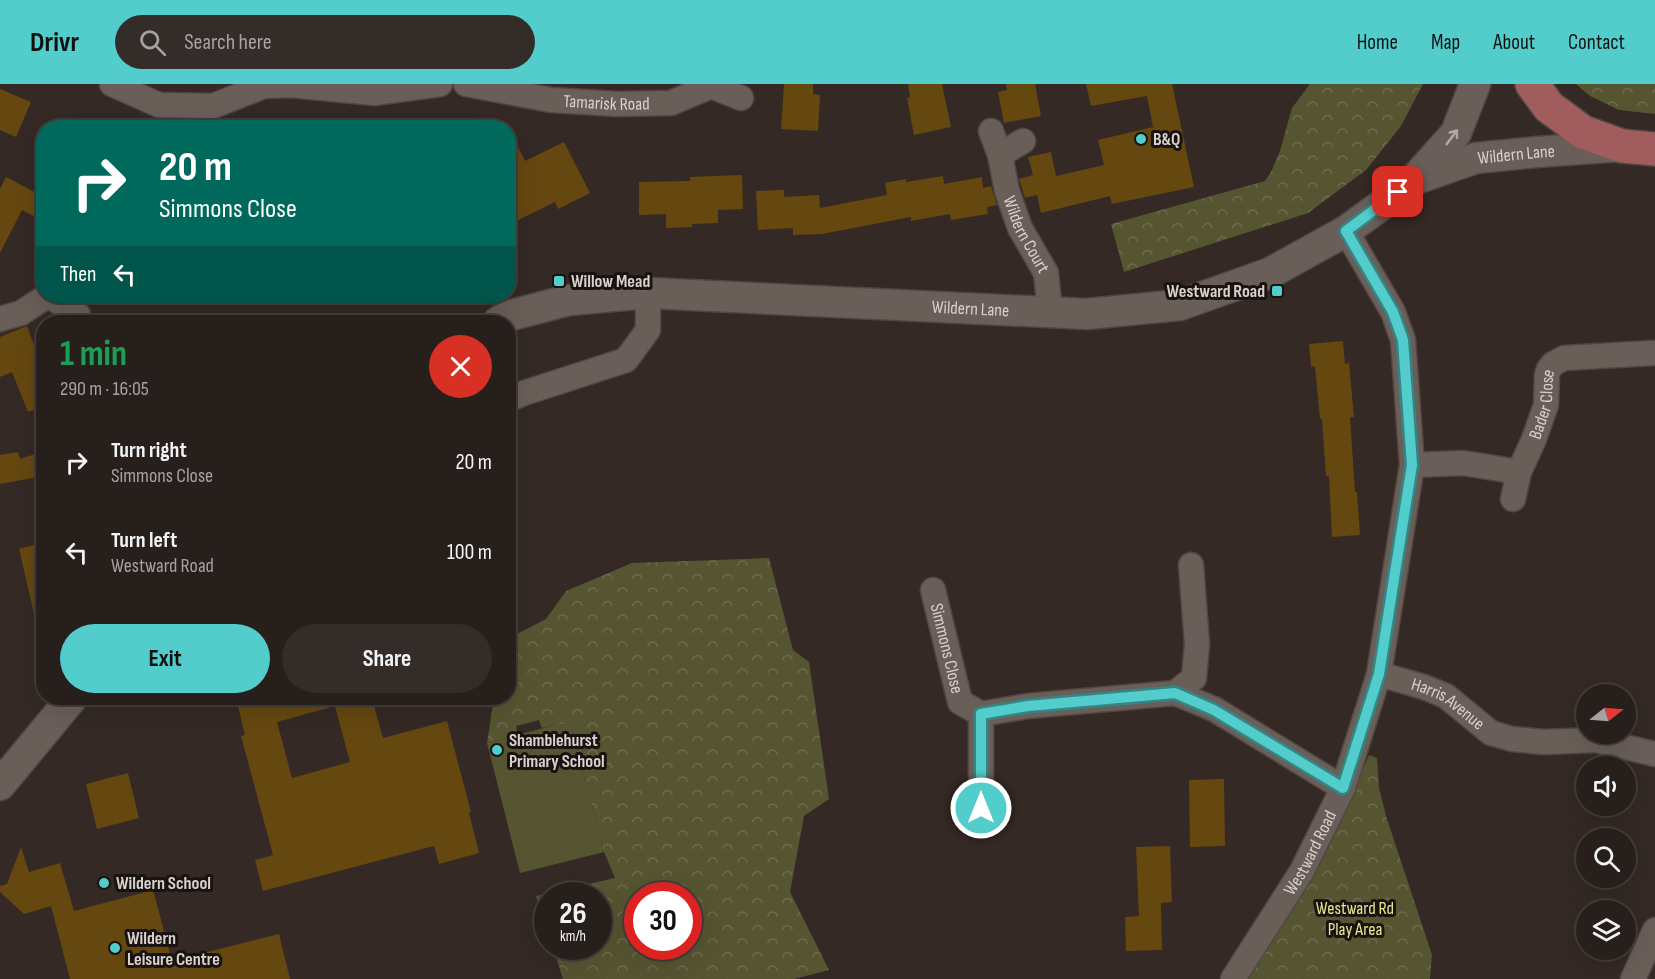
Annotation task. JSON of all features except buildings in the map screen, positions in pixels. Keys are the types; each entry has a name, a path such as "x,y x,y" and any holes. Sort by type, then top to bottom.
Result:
{"main road":[{"path":"1532,84 1549,107 1583,132 1622,146 1655,148"}],"street":[{"path":"112,84 159,105 213,106 264,86 291,85 374,93 440,84"},
{"name":"Tamarisk Road","path":"466,84 551,100 617,104 671,103 712,85 741,98"},
{"name":"Wildern Lane","path":"512,315 568,300 648,293 1087,314 1180,305 1270,273 1346,231 1414,180 1456,133 1475,84"},
{"name":"Wildern Court","path":"991,131 1000,155 1006,191 1020,228 1046,273 1050,311"},
{"path":"1000,155 1023,141"},
{"name":"Wildern Lane","path":"1414,180 1476,158 1622,146"},
{"name":"Westward Road","path":"1233,979 1302,871 1343,788 1379,674 1412,465 1403,340 1393,312 1346,231"},
{"path":"516,396 626,360 648,330 648,293"},
{"path":"0,319 21,313 37,303"},
{"path":"59,303 78,315"},
{"name":"Bader Close","path":"1513,499 1519,471 1546,405 1547,375 1553,364 1564,358 1653,353"},
{"path":"1412,465 1463,463 1519,471"},
{"path":"1175,693 1194,678 1197,644 1191,565"},
{"name":"Simmons Close","path":"933,590 960,702 981,714"},
{"name":"Harris Avenue","path":"1379,674 1446,696 1491,733 1512,739 1544,742 1596,740 1655,754"},
{"path":"981,808 981,714 1028,706 1175,693 1214,710 1343,788"},
{"path":"0,785 66,705"},
{"path":"1633,979 1655,930"}],"green space":[{"path":"1310,84 1423,84 1401,126 1366,170 1308,213 1124,272 1111,224 1265,181 1280,151 1292,108"},
{"path":"1576,84 1655,84 1655,114 1619,110 1590,96"},
{"path":"769,558 793,650 809,662 829,799 804,816 790,892 829,970 794,979 563,979 557,960 612,960 612,882 597,882 615,878 604,852 570,722 542,728 539,720 516,726 518,735 487,743 493,705 516,705 516,634 546,619 566,591 632,563"},
{"path":"570,721 604,852 520,873 487,743"},
{"name":"Westward Rd Play Area","path":"1369,755 1377,758 1379,788 1386,816 1432,955 1430,979 1241,979 1315,868 1341,819"}],"place":[{"name":"B&Q","path":"1141,139"},
{"name":"Willow Mead","path":"559,281"},
{"name":"Westward Road","path":"1277,291"},
{"name":"Shamblehurst Primary School","path":"497,750"},
{"name":"Wildern School","path":"104,883"},
{"name":"Wildern Leisure Centre","path":"115,948"}],"route":[{"path":"981,808 981,714 1028,706 1175,693 1214,710 1343,788 1379,674 1412,465 1403,340 1393,312 1346,231 1398,192"}]}
